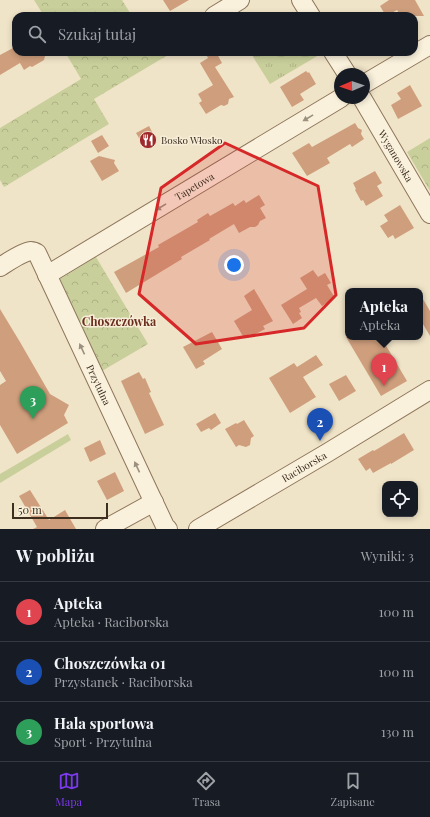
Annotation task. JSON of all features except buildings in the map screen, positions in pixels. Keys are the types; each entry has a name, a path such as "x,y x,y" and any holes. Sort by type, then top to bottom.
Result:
{"street":[{"path":"220,12 240,0"},
{"path":"301,0 308,12"},
{"path":"418,52 430,45"},
{"path":"336,56 343,68"},
{"path":"370,80 411,56"},
{"name":"Tapetowa","path":"47,275 334,102"},
{"name":"Wyganowska","path":"366,104 430,214"},
{"name":"Przytulna","path":"0,267 30,251 37,253 165,526 168,529"},
{"name":"Raciborska","path":"198,529 325,461 430,390"},
{"path":"105,529 154,502"}],"highlighted area":[{"path":"225,143 318,186 336,295 304,328 196,344 139,294 161,188"}],"green space":[{"path":"34,0 122,0 130,12 42,12"},
{"path":"67,56 166,56 94,99 109,124 4,187 0,180 0,128 81,79"},
{"path":"252,56 317,56 270,84"},
{"path":"430,138 430,191 407,152"},
{"path":"96,257 148,344 102,371 60,279"},
{"path":"68,434 71,440 0,483 0,474"}],"place":[{"name":"Bosko Włosko","path":"148,140"},
{"name":"Apteka","path":"384,386"},
{"name":"Hala sportowa","path":"33,419"},
{"name":"Choszczówka 01","path":"320,441"}],"district":[{"name":"Choszczówka","path":"119,321"}]}
